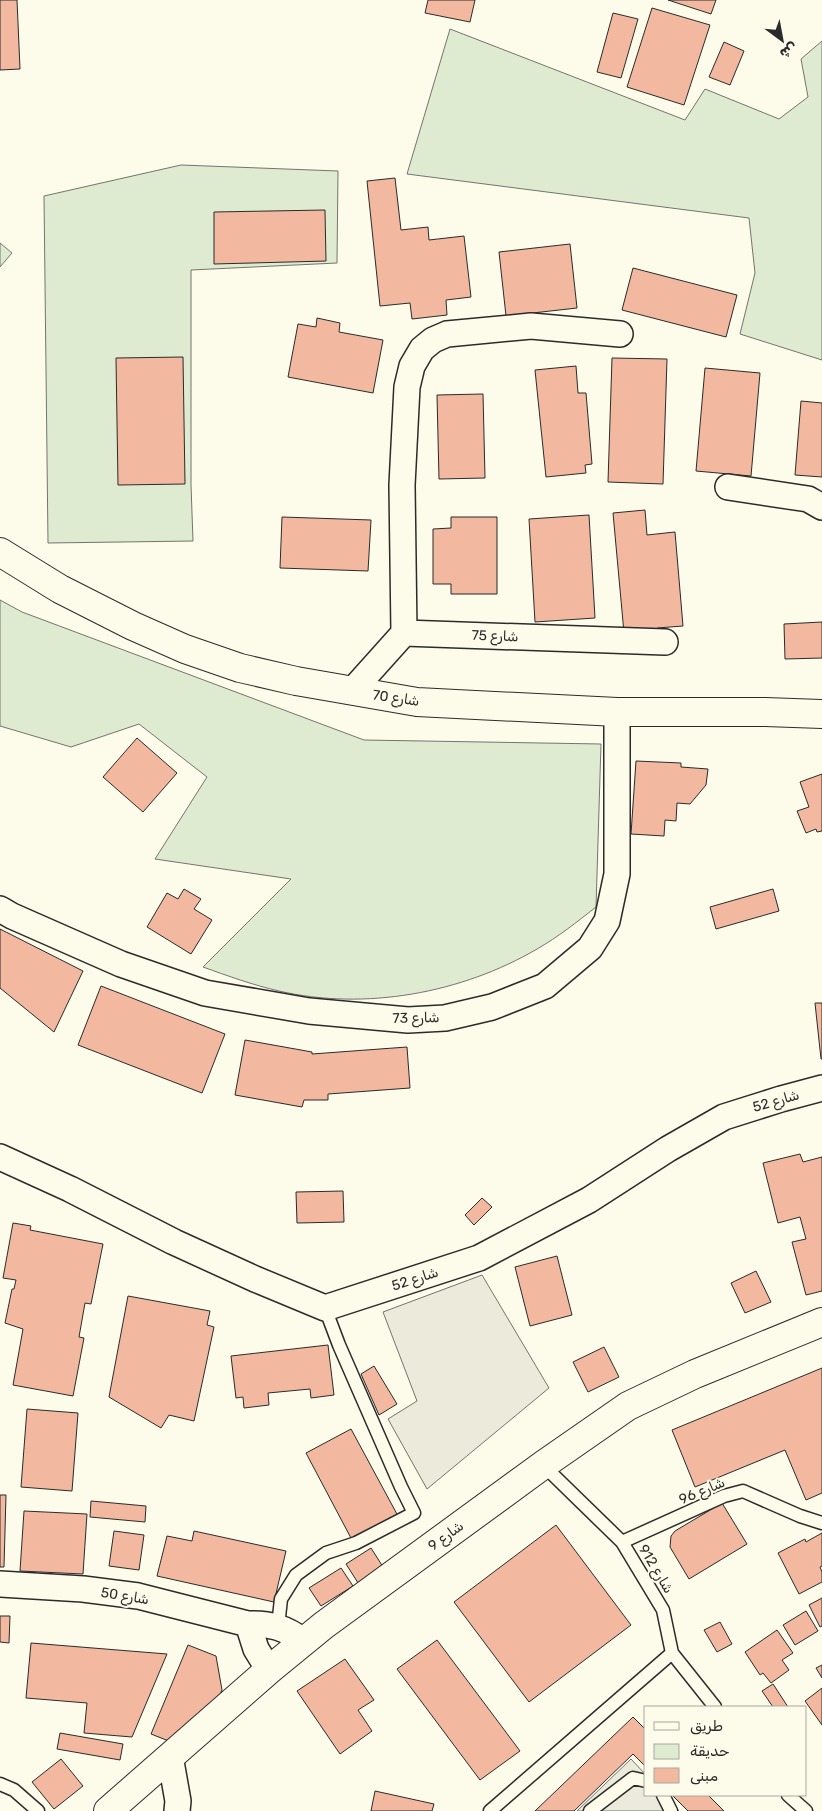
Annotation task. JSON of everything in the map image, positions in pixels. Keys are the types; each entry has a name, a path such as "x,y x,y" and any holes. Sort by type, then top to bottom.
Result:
{"street":[{"path":"352,692 404,633 402,486 406,386 412,366 422,349 433,340 447,334 531,326 620,334"},
{"path":"728,487 808,500 822,507"},
{"name":"شارع 70","path":"0,552 60,589 96,608 185,649 240,668 296,681 417,702 616,712 822,714"},
{"name":"شارع 75","path":"404,633 665,642"},
{"name":"شارع 73","path":"0,909 121,964 205,993 309,1011 408,1020 445,1018 492,1007 545,986 590,948 607,921 617,874 616,712"},
{"name":"شارع 52","path":"325,1308 479,1258 589,1200 668,1149 724,1117 781,1098 822,1088"},
{"path":"0,1157 70,1189 174,1242 325,1308"},
{"name":"شارع 9","path":"108,1811 304,1641 543,1465 628,1406 695,1374 822,1322"},
{"name":"شارع 50","path":"0,1584 83,1589 138,1596 248,1624 263,1623 278,1626 304,1641"},
{"path":"248,1624 256,1649 269,1670"},
{"path":"170,1756 178,1801 177,1811"}],"lane":[{"path":"278,1626 282,1599 296,1575 326,1553 356,1543 414,1513 339,1345 325,1308"},
{"name":"شارع 912","path":"543,1465 622,1542 663,1610 672,1653 714,1706"},
{"name":"شارع 96","path":"622,1542 724,1496 743,1491 800,1516 822,1523"},
{"path":"490,1811 672,1653"},
{"path":"590,1811 633,1778 644,1781"},
{"path":"0,1784 14,1790 38,1811"},
{"path":"664,1796 671,1811"},
{"path":"789,1796 806,1811"}],"green space":[{"path":"450,29 685,120 705,89 779,119 808,97 801,59 822,41 822,360 740,334 755,273 749,218 407,174"},
{"path":"181,165 338,171 337,263 191,270 191,485 193,541 48,543 44,196"},
{"path":"0,243 12,253 0,267"},
{"path":"0,600 22,612 364,740 601,744 596,907 575,924 537,949 508,964 477,977 445,987 412,994 379,998 345,999 312,997 260,986 203,967 291,879 155,859 207,777 139,724 71,747 0,726"}],"shaded area":[{"path":"482,1275 549,1388 427,1489 388,1419 417,1401 383,1312"},
{"path":"631,1759 644,1773 644,1796 665,1796 679,1811 577,1811"}],"building":[{"path":"0,0 17,0 20,69 0,70"},
{"path":"428,0 475,0 470,22 425,13"},
{"path":"668,0 716,0 711,14"},
{"path":"652,8 710,25 684,105 627,87"},
{"path":"613,13 638,19 621,78 597,72"},
{"path":"724,42 744,51 730,85 709,77"},
{"path":"395,178 401,230 428,227 429,240 464,236 471,297 446,300 447,315 412,319 410,303 380,306 367,181"},
{"path":"325,210 326,261 214,264 214,212"},
{"path":"570,244 577,308 506,316 499,252"},
{"path":"633,268 737,295 726,337 622,310"},
{"path":"317,318 340,323 339,332 383,340 373,393 288,377 298,324 316,327"},
{"path":"183,357 185,484 118,485 116,358"},
{"path":"612,358 667,359 663,484 608,482"},
{"path":"576,366 578,393 586,393 592,464 585,465 586,473 546,477 535,370"},
{"path":"705,368 760,373 751,476 696,471"},
{"path":"483,394 485,478 439,479 437,395"},
{"path":"801,401 822,403 822,477 795,475"},
{"path":"645,510 647,535 675,532 683,626 624,633 613,513"},
{"path":"589,515 595,618 535,622 529,519"},
{"path":"282,517 371,520 368,571 280,568"},
{"path":"451,517 497,517 497,594 451,594 451,584 433,584 433,529 451,528"},
{"path":"822,622 822,658 785,659 784,624"},
{"path":"137,738 177,773 143,812 103,777"},
{"path":"636,761 681,763 681,767 708,769 706,785 690,804 677,803 676,821 665,820 664,836 631,834"},
{"path":"822,774 822,831 817,832 816,829 806,833 797,811 809,807 800,782"},
{"path":"184,889 201,899 194,909 212,920 191,954 147,927 167,893 178,899"},
{"path":"773,889 779,911 716,929 710,907"},
{"path":"0,929 83,971 54,1032 0,988"},
{"path":"101,986 225,1034 202,1093 78,1045"},
{"path":"815,1003 822,1003 822,1059 821,1059"},
{"path":"245,1040 312,1052 312,1054 407,1047 410,1088 328,1094 328,1100 304,1100 302,1107 235,1095"},
{"path":"800,1154 803,1162 822,1157 822,1291 806,1295 792,1242 806,1239 800,1217 778,1223 763,1163"},
{"path":"343,1191 344,1222 297,1223 296,1192"},
{"path":"482,1198 492,1207 474,1225 465,1215"},
{"path":"13,1223 31,1226 30,1230 103,1244 91,1304 85,1303 79,1337 84,1338 73,1396 13,1385 23,1329 5,1323 12,1289 14,1289 16,1280 3,1278"},
{"path":"557,1256 572,1315 530,1326 515,1267"},
{"path":"756,1271 771,1302 745,1313 731,1283"},
{"path":"128,1296 210,1311 207,1325 214,1327 194,1421 169,1415 161,1428 109,1397"},
{"path":"328,1345 334,1395 311,1398 310,1389 268,1393 269,1405 244,1408 243,1397 236,1398 231,1356"},
{"path":"604,1347 619,1377 588,1392 573,1362"},
{"path":"374,1366 397,1404 379,1415 361,1374"},
{"path":"822,1368 822,1493 806,1500 785,1450 695,1487 672,1430"},
{"path":"27,1409 78,1413 72,1491 21,1487"},
{"path":"351,1429 398,1516 352,1540 306,1453"},
{"path":"0,1495 6,1495 4,1567 0,1567"},
{"path":"91,1501 146,1506 145,1522 90,1517"},
{"path":"722,1503 747,1544 689,1579 670,1547 671,1536 675,1531"},
{"path":"24,1511 87,1514 83,1574 20,1571"},
{"path":"556,1525 631,1625 529,1702 454,1602"},
{"path":"114,1531 144,1535 139,1570 109,1566"},
{"path":"194,1531 286,1551 274,1602 157,1576 167,1536 192,1541"},
{"path":"822,1533 822,1566 820,1567 822,1582 799,1594 778,1553 805,1539 806,1542"},
{"path":"371,1548 385,1570 360,1586 346,1564"},
{"path":"341,1568 353,1586 321,1606 309,1588"},
{"path":"822,1598 822,1626 820,1627 809,1605"},
{"path":"806,1611 818,1631 795,1645 783,1625"},
{"path":"0,1616 10,1616 9,1643 0,1642"},
{"path":"720,1622 732,1644 717,1652 704,1630"},
{"path":"777,1630 793,1653 782,1660 789,1670 771,1683 763,1673 760,1675 745,1652"},
{"path":"437,1640 520,1751 480,1780 397,1669"},
{"path":"31,1643 167,1654 132,1737 84,1733 87,1703 26,1698"},
{"path":"188,1645 216,1656 222,1690 210,1718 179,1745 151,1734"},
{"path":"345,1659 374,1700 358,1710 372,1731 340,1754 297,1691"},
{"path":"822,1665 822,1678 816,1668"},
{"path":"773,1684 787,1706 772,1706 762,1691"},
{"path":"822,1688 822,1725 805,1701"},
{"path":"633,1717 644,1728 644,1765 633,1754 574,1811 535,1811"},
{"path":"60,1733 123,1744 120,1760 57,1749"},
{"path":"61,1759 83,1786 54,1809 32,1782"},
{"path":"375,1791 434,1804 432,1811 371,1811"},
{"path":"673,1796 709,1796 724,1811 688,1811"}]}
